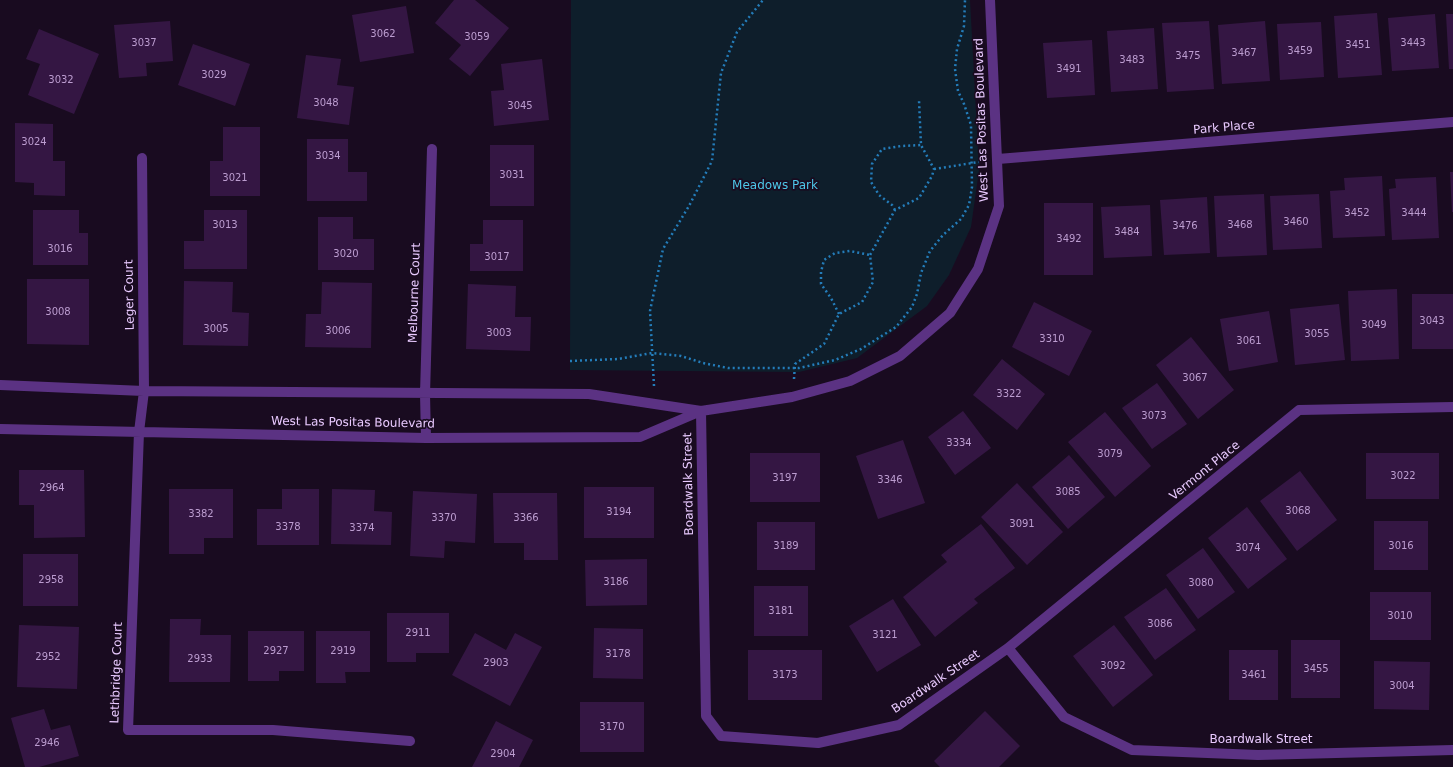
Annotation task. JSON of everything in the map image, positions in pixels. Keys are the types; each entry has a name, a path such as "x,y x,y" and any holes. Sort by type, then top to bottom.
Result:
{"street":[{"name":"West Las Positas Boulevard","path":"0,429 426,438 640,437 701,411 792,397 850,381 900,356 950,313 978,268 999,206 990,0"},
{"name":"Park Place","path":"998,159 1453,122"},
{"name":"Melbourne Court","path":"426,438 425,394 432,150"},
{"name":"Leger Court","path":"138,432 144,391 142,158"},
{"name":"West Las Positas Boulevard","path":"0,385 144,391 589,394 701,411"},
{"name":"Vermont Place","path":"1008,648 1300,410 1453,407"},
{"name":"Boardwalk Street","path":"701,411 706,716 721,736 818,743 899,725 1008,648 1064,717 1132,750 1258,755 1453,750"},
{"name":"Lethbridge Court","path":"138,432 128,730 273,730 410,741"}],"path":[{"path":"655,404 650,312 663,249 689,206 712,161 721,73 737,32 763,0"},
{"path":"570,361 618,359 652,353 681,356 703,363 728,368 795,368 835,360 861,349 896,327 912,307 917,294 921,273 930,250 943,235 961,219 969,205 972,187 971,125 958,91 955,69 957,49 964,26 965,0"},
{"path":"792,397 795,364 824,344 839,314 862,302 873,282 870,255 896,210 919,198 932,176 934,169 920,145 919,100"},
{"path":"896,210 879,195 871,182 872,164 882,150 901,146 920,145"},
{"path":"934,169 998,159"},
{"path":"839,314 832,298 821,284 821,272 824,260 835,253 850,251 870,255"}],"green space":[{"name":"Meadows Park","path":"571,0 970,0 979,170 971,227 949,275 927,306 857,358 799,372 570,370"}],"building":[{"path":"454,0 475,0 509,28 470,76 449,59 461,45 435,23"},
{"path":"406,6 414,53 360,62 352,15"},
{"path":"1377,13 1382,75 1338,78 1334,16"},
{"path":"1435,14 1439,68 1392,71 1388,18"},
{"path":"1446,14 1453,14 1453,69 1449,69"},
{"path":"170,21 173,61 146,63 147,76 119,78 114,25"},
{"path":"1209,21 1214,89 1167,92 1162,23"},
{"path":"1265,21 1270,81 1222,84 1218,25"},
{"path":"1321,22 1324,77 1280,80 1277,24"},
{"path":"1154,28 1158,89 1111,92 1107,31"},
{"path":"39,29 99,54 74,114 28,95 40,64 26,59"},
{"path":"1092,40 1095,95 1047,98 1043,43"},
{"path":"193,44 250,64 235,106 178,85"},
{"path":"306,55 341,59 337,85 354,87 349,125 297,118"},
{"path":"542,59 549,120 494,126 491,91 504,90 501,64"},
{"path":"15,123 53,124 53,161 65,161 65,196 34,195 34,183 15,182"},
{"path":"223,127 260,127 260,196 210,196 210,161 223,161"},
{"path":"307,139 348,139 348,172 367,172 367,201 307,201"},
{"path":"490,145 534,145 534,206 490,206"},
{"path":"1450,172 1453,172 1453,212 1452,212"},
{"path":"1382,176 1385,236 1333,238 1330,191 1345,190 1344,178"},
{"path":"1436,177 1439,238 1392,240 1389,189 1396,188 1395,179"},
{"path":"1264,194 1267,255 1217,257 1214,196"},
{"path":"1319,194 1322,248 1273,250 1270,196"},
{"path":"1207,197 1210,253 1164,255 1160,200"},
{"path":"1044,203 1093,203 1093,275 1044,275"},
{"path":"1150,205 1152,256 1104,258 1101,207"},
{"path":"33,210 79,210 79,233 88,233 88,265 33,265"},
{"path":"204,210 247,210 247,269 184,269 184,241 204,241"},
{"path":"318,217 353,217 353,239 374,239 374,270 318,270"},
{"path":"483,220 523,220 523,271 470,271 470,244 483,244"},
{"path":"27,279 89,279 89,345 27,344"},
{"path":"184,281 233,282 232,312 249,313 248,346 183,345"},
{"path":"322,282 372,283 371,348 305,347 306,314 321,314"},
{"path":"468,284 516,286 515,317 531,317 530,351 466,349"},
{"path":"1397,289 1399,359 1351,361 1348,291"},
{"path":"1412,294 1453,294 1453,349 1412,349"},
{"path":"1034,302 1092,331 1069,376 1012,347"},
{"path":"1339,304 1345,360 1295,365 1290,309"},
{"path":"1269,311 1278,362 1229,371 1220,319"},
{"path":"1191,337 1234,390 1198,419 1156,365"},
{"path":"1002,359 1045,394 1017,430 973,395"},
{"path":"1157,383 1187,424 1152,449 1122,408"},
{"path":"963,411 991,448 955,475 928,437"},
{"path":"1105,412 1151,466 1115,497 1068,442"},
{"path":"903,440 925,503 878,519 856,456"},
{"path":"750,453 820,453 820,502 750,502"},
{"path":"1366,453 1439,453 1439,499 1366,499"},
{"path":"1069,455 1105,497 1068,529 1032,487"},
{"path":"19,470 84,470 85,537 34,538 34,505 19,505"},
{"path":"1300,471 1337,520 1297,551 1260,501"},
{"path":"1017,483 1063,532 1027,565 981,517"},
{"path":"584,487 654,487 654,538 584,538"},
{"path":"169,489 233,489 233,538 204,538 204,554 169,554"},
{"path":"282,489 319,489 319,545 257,545 257,509 282,509"},
{"path":"332,489 375,490 374,511 392,512 391,545 331,544"},
{"path":"413,491 477,494 475,543 445,541 444,558 410,556"},
{"path":"493,493 557,493 558,560 524,560 524,543 494,543"},
{"path":"1247,507 1287,559 1248,589 1208,538"},
{"path":"1374,521 1428,521 1428,570 1374,570"},
{"path":"757,522 815,522 815,570 757,570"},
{"path":"981,524 1015,568 974,599 978,603 935,637 903,597 947,562 941,555"},
{"path":"1203,548 1235,592 1198,619 1166,575"},
{"path":"23,554 78,554 78,606 23,606"},
{"path":"647,559 647,605 586,606 585,560"},
{"path":"754,586 808,586 808,636 754,636"},
{"path":"1166,588 1196,630 1155,660 1124,617"},
{"path":"1370,592 1431,592 1431,640 1370,640"},
{"path":"893,599 921,645 877,672 849,626"},
{"path":"387,613 449,613 449,653 416,653 416,662 387,662"},
{"path":"170,619 201,619 200,635 231,635 230,682 169,682"},
{"path":"19,625 79,627 77,689 17,687"},
{"path":"1114,625 1153,675 1113,707 1073,656"},
{"path":"594,628 643,629 643,679 593,678"},
{"path":"248,631 304,631 304,671 279,671 279,681 248,681"},
{"path":"316,631 370,631 370,672 345,672 346,683 316,683"},
{"path":"475,633 506,650 515,633 542,647 510,706 452,675"},
{"path":"1291,640 1340,640 1340,698 1291,698"},
{"path":"748,650 822,650 822,700 748,700"},
{"path":"1229,650 1278,650 1278,700 1229,700"},
{"path":"1374,661 1430,662 1429,710 1374,709"},
{"path":"580,702 644,702 644,752 580,752"},
{"path":"44,709 51,730 70,725 79,756 39,767 25,767 11,718"},
{"path":"985,711 1020,746 999,767 940,767 934,761"},
{"path":"496,721 533,740 519,767 472,767"}]}
